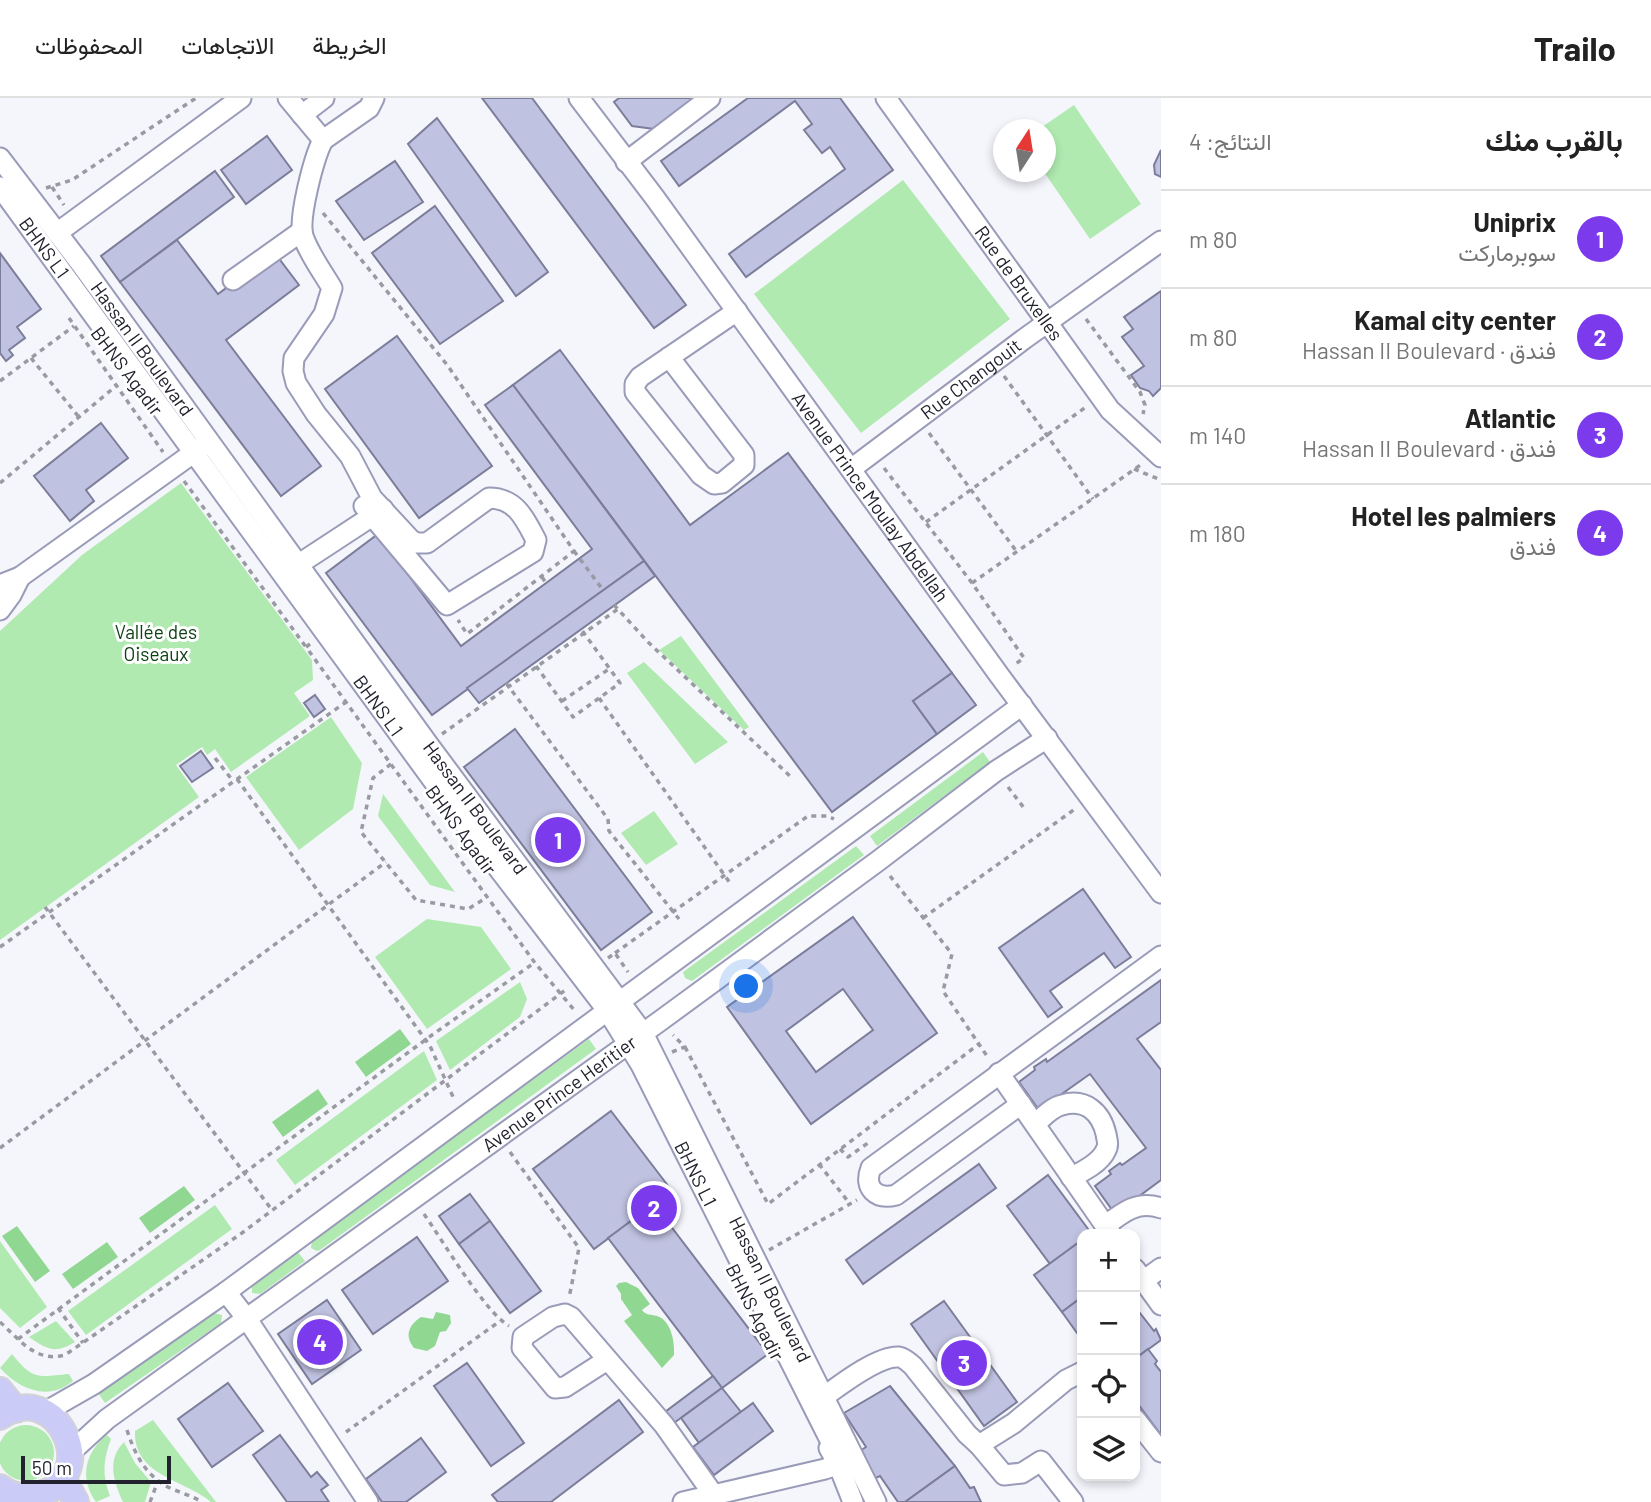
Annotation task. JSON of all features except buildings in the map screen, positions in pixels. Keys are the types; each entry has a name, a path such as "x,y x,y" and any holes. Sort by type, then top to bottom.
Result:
{"main road":[{"path":"0,1390 8,1413 26,1408 45,1412 63,1427 71,1451 69,1465 54,1488 32,1499 16,1496 0,1487"},
{"path":"62,1478 76,1502"}],"street":[{"path":"57,233 241,98"},
{"path":"288,98 323,140"},
{"path":"302,115 324,98"},
{"path":"373,507 417,543 427,543 489,498 500,498 511,502 536,540 533,552 447,605 373,507 350,456 316,414 296,383 294,358 324,314 332,288 308,248 302,231 302,219 316,153 323,140 369,108 374,98"},
{"name":"Avenue Prince Moulay Abdellah","path":"579,98 737,311 999,675 1159,888"},
{"path":"626,162 710,98"},
{"name":"Rue de Bruxelles","path":"886,98 1110,410 1159,456"},
{"name":"Hassan II Boulevard","path":"0,158 57,233 192,454 296,559 428,744 630,1042 755,1258 825,1396 845,1462 876,1502"},
{"name":"BHNS L1","path":"0,187 192,454 475,838 608,1009"},
{"name":"BHNS Agadir","path":"0,199 192,454 313,642 608,1009 630,1042 633,1069 791,1383 845,1462 853,1502"},
{"path":"233,280 302,231"},
{"name":"Rue Changouit","path":"850,469 1161,241"},
{"path":"669,357 744,456 744,466 722,483 714,484 701,475 635,392 635,384 640,377 669,357 737,311"},
{"path":"0,585 20,577 192,454"},
{"path":"296,559 373,507"},
{"path":"0,610 20,577"},
{"name":"Avenue Prince Heritier","path":"45,1412 94,1384 226,1292 1022,705"},
{"name":"Avenue Prince Heritier","path":"71,1451 107,1419 630,1042 996,771 1047,738"},
{"path":"1021,1104 896,1195 886,1198 876,1195 869,1188 867,1178 871,1168 1161,956"},
{"path":"999,1073 1107,1229"},
{"path":"1035,1124 1059,1105 1078,1102 1092,1109 1103,1121 1108,1142 1106,1153 1071,1177"},
{"path":"1109,1229 1124,1210 1136,1205 1151,1204 1161,1208"},
{"path":"1140,1275 1161,1268"},
{"path":"1140,1276 1161,1306"},
{"path":"226,1292 247,1319 368,1502"},
{"path":"607,1360 565,1387 555,1388 522,1348 522,1342 525,1336 553,1317 565,1314 571,1317 664,1424 713,1494"},
{"path":"825,1396 861,1371 887,1359 904,1359 913,1366 967,1434 1004,1475 1023,1473 1041,1461 1073,1502"},
{"path":"979,1445 1014,1423 1066,1380 1077,1374"},
{"path":"1140,1425 1161,1452"},
{"path":"683,1502 845,1462 863,1502"}],"path":[{"path":"30,198 42,188 72,180 196,98"},
{"path":"308,195 448,366 603,590"},
{"path":"1086,295 1087,320 1145,400 1137,436"},
{"path":"68,316 116,386 192,454 313,642 346,702 560,994"},
{"path":"0,381 74,326"},
{"path":"31,358 79,417"},
{"path":"995,362 1093,499"},
{"path":"0,483 116,386"},
{"path":"926,522 1100,396"},
{"path":"918,418 1017,552"},
{"path":"872,452 972,583 1024,658 999,675"},
{"path":"972,583 1134,469 1159,456"},
{"path":"1134,469 1161,480"},
{"path":"467,634 574,551"},
{"path":"542,577 546,583"},
{"path":"447,605 470,639"},
{"path":"447,730 616,607 648,642 790,776"},
{"path":"536,666 573,716 620,683 582,631"},
{"path":"562,701 610,669"},
{"path":"507,685 608,819 609,831 678,919"},
{"path":"599,698 730,883"},
{"path":"0,947 346,702"},
{"path":"215,758 328,905 425,1040 447,1079 462,1117"},
{"path":"391,764 373,778 361,832 416,900 468,909 487,897"},
{"path":"996,771 1024,808"},
{"path":"923,918 1091,798"},
{"path":"615,953 808,816"},
{"path":"0,1149 386,862"},
{"path":"895,883 952,954 943,991 999,1073"},
{"path":"0,1322 42,1356 54,1358 65,1355 272,1210 45,907"},
{"path":"18,1339 425,1040 535,963"},
{"path":"685,1047 768,1204 979,1044"},
{"path":"510,1152 579,1248 565,1314"},
{"path":"819,1164 850,1205"},
{"path":"755,1258 873,1191"},
{"path":"424,1214 500,1321 525,1336"},
{"path":"58,1308 83,1343"},
{"path":"329,1444 500,1321"},
{"path":"127,1430 135,1455 158,1481 202,1502"},
{"path":"150,1502 158,1481"}],"green space":[{"path":"1074,105 1141,204 1090,239 1051,182 1056,182 1056,119 1054,119"},
{"path":"903,180 1010,319 861,433 754,294"},
{"name":"Vallée des Oiseaux","path":"181,483 312,660 313,680 294,693 310,716 231,772 215,749 207,755 202,747 176,765 199,797 0,940 0,631 82,555"},
{"path":"681,636 749,727 744,730 659,650"},
{"path":"644,662 728,742 695,764 627,673"},
{"path":"331,717 362,763 353,809 299,850 246,777"},
{"path":"983,752 990,762 877,846 870,836"},
{"path":"383,794 455,892 430,885 378,816"},
{"path":"654,811 678,844 646,865 621,833"},
{"path":"856,846 864,855 692,981 685,978 683,972"},
{"path":"427,919 481,927 511,969 427,1029 375,957"},
{"path":"520,982 527,999 520,1017 450,1070 436,1041"},
{"path":"589,1039 596,1049 320,1250 311,1248 312,1240"},
{"path":"424,1051 437,1080 295,1185 276,1160"},
{"path":"215,1205 232,1229 86,1335 68,1311"},
{"path":"0,1241 47,1307 20,1328 0,1308"},
{"path":"297,1251 305,1261 260,1294 252,1293 252,1286"},
{"path":"214,1313 222,1315 221,1323 105,1403 98,1393"},
{"path":"56,1321 75,1342 52,1349 29,1337"},
{"path":"12,1354 31,1373 42,1376 69,1374 73,1381 54,1391 44,1392 25,1387 0,1368"},
{"path":"153,1420 216,1502 211,1502 163,1475 143,1458 137,1446 135,1431"},
{"path":"21,1425 31,1425 46,1433 52,1442 52,1464 46,1473 31,1481 21,1481 3,1469 -2,1458 -2,1448 10,1430"},
{"path":"107,1435 111,1439 106,1454 105,1474 110,1496 96,1502 87,1484 87,1466 94,1449"},
{"path":"124,1442 135,1463 151,1482 145,1502 123,1502 117,1487 113,1464 118,1449"}],"shaded area":[{"path":"400,1029 411,1044 366,1077 355,1062"},
{"path":"318,1089 328,1104 283,1137 272,1122"},
{"path":"184,1186 195,1200 150,1233 139,1218"},
{"path":"17,1226 50,1271 35,1282 2,1236"},
{"path":"107,1242 118,1257 73,1289 62,1274"},
{"path":"626,1282 638,1288 650,1304 642,1310 662,1318 671,1332 674,1355 662,1368 624,1321 632,1315 616,1286"},
{"path":"436,1312 450,1315 451,1323 446,1331 440,1332 435,1346 427,1351 414,1348 409,1339 413,1323 421,1317 433,1319"}],"place":[{"name":"Uniprix","path":"558,840"},
{"name":"Kamal city center","path":"654,1208"},
{"name":"Hotel les palmiers","path":"320,1342"},
{"name":"Atlantic","path":"964,1363"}]}
